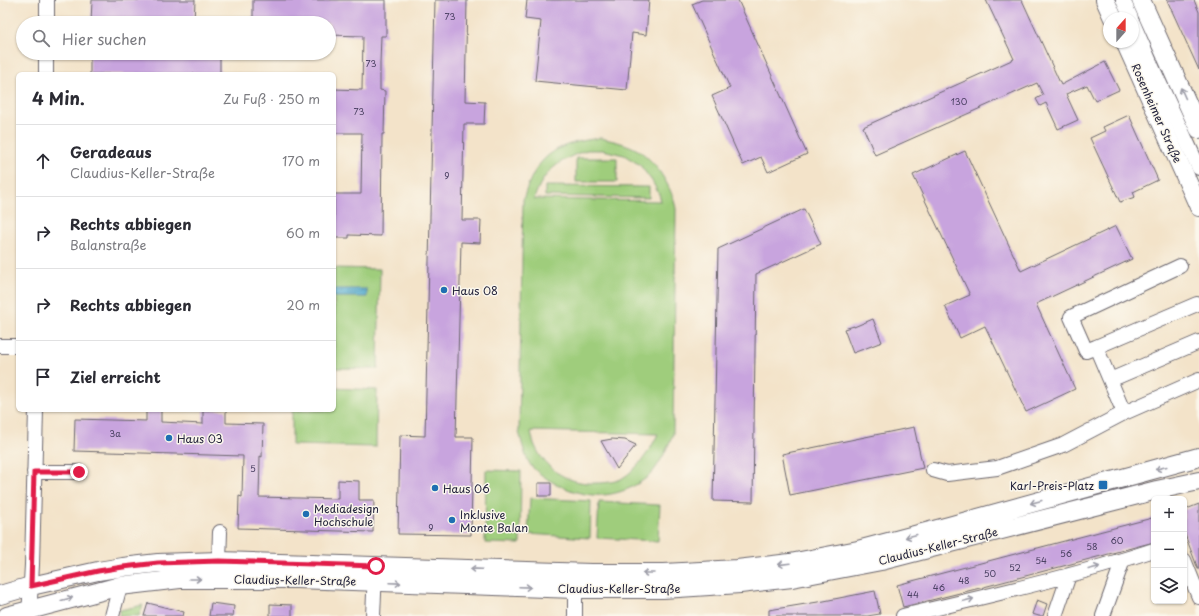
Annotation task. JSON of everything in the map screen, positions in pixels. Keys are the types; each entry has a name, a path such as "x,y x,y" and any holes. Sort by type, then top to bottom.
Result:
{"main road":[{"path":"1105,0 1111,12"},
{"path":"1141,0 1199,129"},
{"name":"Rosenheimer Straße","path":"1128,48 1199,207"},
{"name":"Claudius-Keller-Straße","path":"7,616 30,613 120,586 180,579 296,579 375,574 657,573 737,569 790,563 858,550 1199,457"},
{"name":"Claudius-Keller-Straße","path":"0,595 31,586 123,567 158,563 219,561 576,589 663,589 740,584 792,578 881,561 1157,490 1199,481"}],"street":[{"path":"47,0 47,16"},
{"path":"1123,0 1128,12"},
{"name":"Rosenheimer Straße","path":"1139,37 1199,168"},
{"path":"46,60 46,72"},
{"path":"1180,266 1071,317 1086,351 1197,304"},
{"path":"1110,380 1199,342"},
{"path":"0,346 16,346"},
{"path":"1096,347 1124,413"},
{"path":"933,470 947,474 997,468 1063,445 1124,413 1199,380"},
{"path":"30,613 36,412"},
{"path":"34,472 79,472"},
{"path":"219,561 220,532"},
{"path":"903,616 929,613 1151,551"},
{"path":"1104,616 1123,560"},
{"path":"1187,567 1199,597"},
{"path":"373,616 375,574"},
{"path":"1055,616 1069,575"},
{"path":"112,616 120,586"},
{"path":"575,616 576,589"}],"green space":[{"path":"601,138 619,142 636,149 643,154 662,175 671,193 676,209 673,434 661,460 649,476 641,482 620,492 601,495 592,495 573,491 554,483 540,474 527,460 519,432 523,200 534,172 550,154 572,143","holes":["587,150 603,150 624,155 640,165 652,181 661,201 534,199 542,181 553,168 568,158","531,431 657,434 658,434 643,459 627,475 613,482 587,483 578,482 560,475 546,463 534,444"]},
{"path":"576,158 617,158 617,182 576,182"},
{"path":"545,186 649,187 649,198 545,196"},
{"path":"336,268 380,269 378,369 336,368"},
{"path":"336,388 377,390 376,447 292,445 292,412 336,412"},
{"path":"486,470 521,471 520,544 485,543"},
{"path":"530,498 591,501 590,538 528,534"},
{"path":"599,502 660,505 658,541 597,538"},
{"path":"143,605 139,616 119,616 120,610"}],"water":[{"path":"336,289 367,289 367,297 336,297"}],"building":[{"path":"92,0 195,0 194,16 91,16"},
{"path":"253,0 386,0 386,36 381,36 380,63 380,90 385,91 384,134 382,134 381,236 349,235 349,238 336,238 336,194 361,194 362,133 336,133 336,89 362,90 363,36 336,35 336,16 253,16"},
{"path":"435,0 467,0 465,101 485,102 484,124 464,124 462,220 481,220 480,243 461,242 456,437 473,437 471,535 398,534 400,435 425,436"},
{"path":"527,0 649,0 646,35 632,33 627,90 535,81 541,21 525,19"},
{"path":"702,0 738,0 807,154 768,172 761,157 743,165 712,96 730,88 692,4"},
{"path":"986,0 1022,0 1061,85 1105,62 1119,90 1095,101 1087,85 1066,94 1078,120 1058,129 1046,103 1040,106 1036,99 1043,95 1037,83 875,155 863,127 1014,59"},
{"path":"1167,0 1194,0 1199,12 1199,70"},
{"path":"90,60 220,60 220,72 90,72"},
{"path":"1129,115 1158,180 1133,192 1135,197 1120,202 1090,138 1105,131 1103,127"},
{"path":"965,151 1021,271 1116,226 1132,259 1036,304 1075,389 1026,412 985,326 960,338 945,306 970,295 913,175"},
{"path":"804,209 821,244 756,274 753,502 713,501 718,249"},
{"path":"873,319 882,342 853,353 844,329 854,327"},
{"path":"146,412 161,412 161,422 203,424 203,412 226,412 226,423 263,424 262,457 260,456 259,497 338,499 338,480 359,481 359,500 374,500 373,532 238,528 239,496 242,497 243,456 74,451 75,419 146,421"},
{"path":"914,427 923,468 790,495 782,454"},
{"path":"612,439 625,440 636,445 617,469 601,441"},
{"path":"538,483 551,483 551,496 538,496"},
{"path":"1199,504 1199,569 1187,540 1187,509"},
{"path":"1151,518 1151,543 980,588 903,607 897,585"},
{"path":"875,591 880,614 867,616 769,616 769,610"},
{"path":"1037,600 1047,604 1043,616 1032,614"},
{"path":"148,603 184,612 183,616 144,616"},
{"path":"211,603 234,606 233,616 209,616"},
{"path":"270,604 292,605 292,616 270,616"}],"place":[{"name":"Haus 08","path":"444,290"},
{"name":"Haus 03","path":"169,438"},
{"name":"Karl-Preis-Platz","path":"1103,485"},
{"name":"Haus 06","path":"435,488"},
{"name":"Mediadesign Hochschule","path":"306,514"},
{"name":"Inklusive Monte Balan","path":"452,520"}],"route":[{"path":"79,472 34,472 31,586 98,571 158,563 219,561 376,566"}]}
